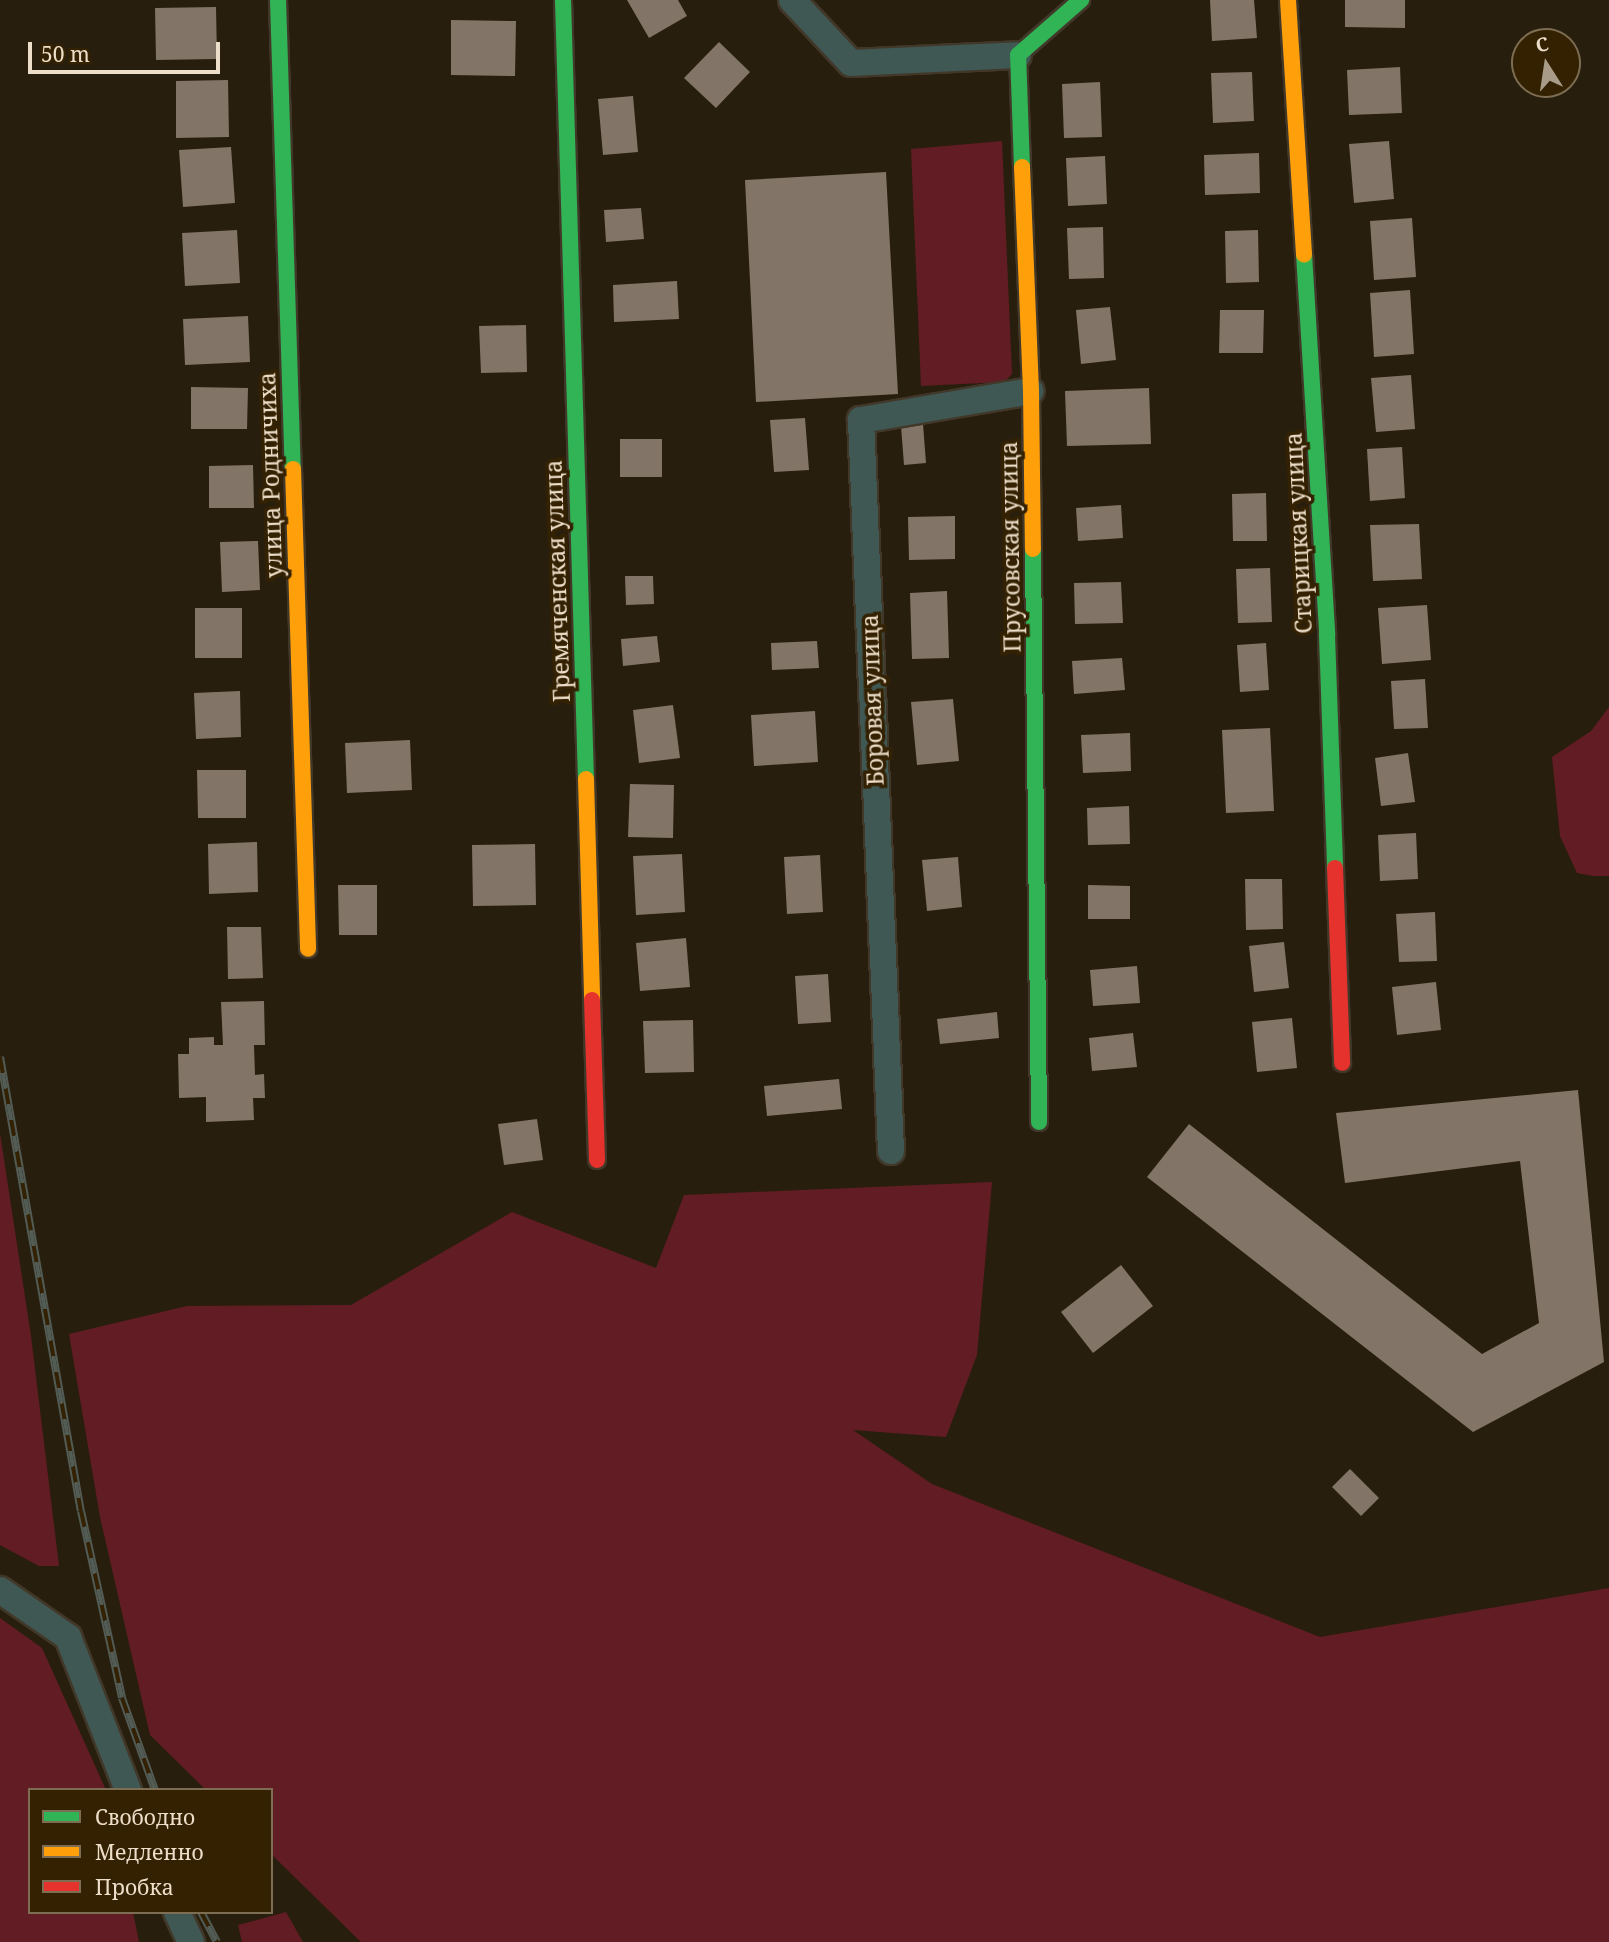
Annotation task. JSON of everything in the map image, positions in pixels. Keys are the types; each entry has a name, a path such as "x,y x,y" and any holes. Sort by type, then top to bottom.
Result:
{"street":[{"name":"улица Родничиха","path":"278,0 308,950"},
{"name":"Гремяченская улица","path":"563,0 597,1160"},
{"path":"792,0 851,63 1018,55 1081,0"},
{"name":"Старицкая улица","path":"1288,0 1326,621 1342,1063"},
{"name":"Прусовская улица","path":"1018,55 1031,391 1039,1122"},
{"name":"Боровая улица","path":"891,1151 861,420 1031,391"},
{"path":"0,1590 68,1637 127,1788"},
{"path":"178,1914 191,1942"}],"shaded area":[{"path":"1002,141 1012,374 1004,382 921,386 911,149"},
{"path":"1609,707 1609,876 1593,876 1577,873 1560,836 1552,757 1591,731"},
{"path":"0,1133 31,1336 59,1566 39,1566 0,1545"},
{"path":"992,1182 977,1355 946,1437 853,1430 932,1484 1320,1637 1609,1588 1609,1942 361,1942 273,1856 273,1788 204,1788 150,1735 100,1517 69,1334 187,1306 351,1305 512,1212 656,1268 684,1195"},
{"path":"0,1618 42,1648 105,1788 28,1788 28,1914 133,1914 139,1942 0,1942"},
{"path":"286,1912 303,1942 242,1942 238,1925"}],"building":[{"path":"627,0 678,0 687,16 649,38"},
{"path":"1210,0 1254,0 1257,38 1212,41"},
{"path":"1345,0 1405,0 1405,28 1345,27"},
{"path":"216,7 217,59 156,60 155,8"},
{"path":"451,20 516,21 515,76 451,75"},
{"path":"719,42 750,72 716,108 684,78"},
{"path":"1400,67 1402,113 1349,115 1347,70"},
{"path":"1252,72 1254,121 1213,123 1211,73"},
{"path":"228,80 229,137 176,138 176,81"},
{"path":"1100,82 1102,137 1064,138 1062,84"},
{"path":"633,96 638,152 603,155 598,99"},
{"path":"1389,141 1394,199 1354,203 1349,144"},
{"path":"231,147 235,203 183,207 179,150"},
{"path":"1259,153 1260,193 1205,195 1204,155"},
{"path":"1105,156 1107,204 1068,206 1066,158"},
{"path":"886,172 898,394 756,402 745,180"},
{"path":"641,208 644,239 606,242 604,210"},
{"path":"1412,218 1416,277 1374,280 1370,221"},
{"path":"1103,227 1104,278 1069,279 1067,228"},
{"path":"237,230 240,283 185,286 182,233"},
{"path":"1258,230 1259,282 1226,283 1225,231"},
{"path":"677,281 679,319 614,322 613,285"},
{"path":"1410,290 1414,354 1374,357 1370,293"},
{"path":"1110,307 1116,360 1081,364 1076,310"},
{"path":"1220,310 1264,310 1263,353 1219,353"},
{"path":"248,316 250,362 185,365 183,319"},
{"path":"526,325 527,372 481,373 479,326"},
{"path":"1411,375 1415,429 1376,432 1371,378"},
{"path":"191,387 248,388 247,429 191,429"},
{"path":"1149,388 1151,444 1067,446 1065,391"},
{"path":"805,418 809,470 774,472 770,420"},
{"path":"923,424 926,463 904,465 901,426"},
{"path":"620,439 662,439 662,477 620,477"},
{"path":"1402,447 1405,498 1370,501 1367,449"},
{"path":"253,465 254,508 209,508 209,466"},
{"path":"1266,493 1267,541 1233,541 1232,494"},
{"path":"1121,505 1123,538 1078,541 1076,508"},
{"path":"955,516 955,559 909,560 908,517"},
{"path":"1419,524 1422,579 1373,581 1370,525"},
{"path":"258,541 260,590 222,592 220,542"},
{"path":"1270,568 1272,622 1238,623 1236,569"},
{"path":"625,576 653,576 654,604 626,605"},
{"path":"1121,582 1123,623 1075,624 1074,583"},
{"path":"947,591 949,658 912,659 910,593"},
{"path":"1427,605 1431,660 1382,664 1378,608"},
{"path":"195,608 242,608 242,658 195,658"},
{"path":"657,636 660,662 623,666 621,639"},
{"path":"817,641 819,668 772,670 771,643"},
{"path":"1266,643 1269,690 1240,692 1237,645"},
{"path":"1122,658 1125,690 1074,694 1072,661"},
{"path":"1425,679 1428,728 1394,729 1391,681"},
{"path":"240,691 241,737 196,739 194,693"},
{"path":"953,699 959,761 917,765 911,702"},
{"path":"673,705 680,758 639,763 633,710"},
{"path":"815,711 818,762 754,766 751,715"},
{"path":"1270,728 1274,811 1226,813 1222,730"},
{"path":"1130,733 1131,771 1083,773 1081,735"},
{"path":"410,740 412,790 347,793 345,743"},
{"path":"1408,753 1415,802 1381,806 1375,758"},
{"path":"197,770 246,770 246,818 198,818"},
{"path":"630,784 674,785 673,838 628,837"},
{"path":"1129,806 1130,844 1088,845 1087,808"},
{"path":"1416,833 1418,879 1380,881 1378,835"},
{"path":"257,842 258,892 209,894 208,844"},
{"path":"535,844 536,905 473,906 472,845"},
{"path":"682,854 685,912 636,915 633,856"},
{"path":"820,855 823,912 787,914 784,857"},
{"path":"958,857 962,907 927,911 922,860"},
{"path":"1245,879 1282,879 1283,929 1246,930"},
{"path":"338,885 377,885 377,935 339,935"},
{"path":"1088,885 1130,886 1130,919 1088,919"},
{"path":"1435,912 1437,961 1399,962 1396,914"},
{"path":"227,927 261,927 263,978 228,979"},
{"path":"686,938 690,987 640,991 636,943"},
{"path":"1284,942 1289,988 1254,992 1249,946"},
{"path":"1137,966 1140,1003 1093,1006 1090,970"},
{"path":"828,974 831,1022 798,1024 795,976"},
{"path":"1436,982 1441,1030 1397,1035 1392,987"},
{"path":"264,1001 265,1045 254,1045 255,1075 264,1074 265,1098 253,1098 254,1120 206,1122 206,1097 179,1098 178,1054 189,1054 189,1038 214,1037 214,1045 223,1045 221,1002"},
{"path":"997,1012 999,1038 940,1044 937,1019"},
{"path":"1292,1018 1297,1068 1257,1072 1252,1022"},
{"path":"693,1020 694,1072 645,1073 643,1021"},
{"path":"1133,1033 1137,1067 1092,1071 1089,1038"},
{"path":"839,1079 842,1109 767,1116 764,1086"},
{"path":"1578,1090 1604,1362 1473,1432 1147,1177 1189,1124 1482,1354 1539,1323 1520,1161 1345,1183 1336,1113"},
{"path":"537,1119 543,1160 504,1165 498,1124"},
{"path":"1121,1265 1153,1306 1093,1353 1061,1312"},
{"path":"1350,1469 1379,1498 1361,1516 1332,1487"}],"railway":[{"path":"0,1057 81,1511 122,1698 154,1788"},
{"path":"202,1914 217,1942"}],"traffic: fast":[{"path":"278,0 293,469"},
{"path":"563,0 586,779"},
{"path":"1022,167 1018,55 1081,0"},
{"path":"1304,254 1327,635 1335,868"},
{"path":"1033,549 1039,1122"}],"traffic: slow":[{"path":"1288,0 1304,254"},
{"path":"1022,167 1031,391 1033,549"},
{"path":"293,469 308,949"},
{"path":"586,779 592,1000"}],"traffic: jam":[{"path":"1335,868 1342,1063"},
{"path":"592,1000 597,1160"}]}
